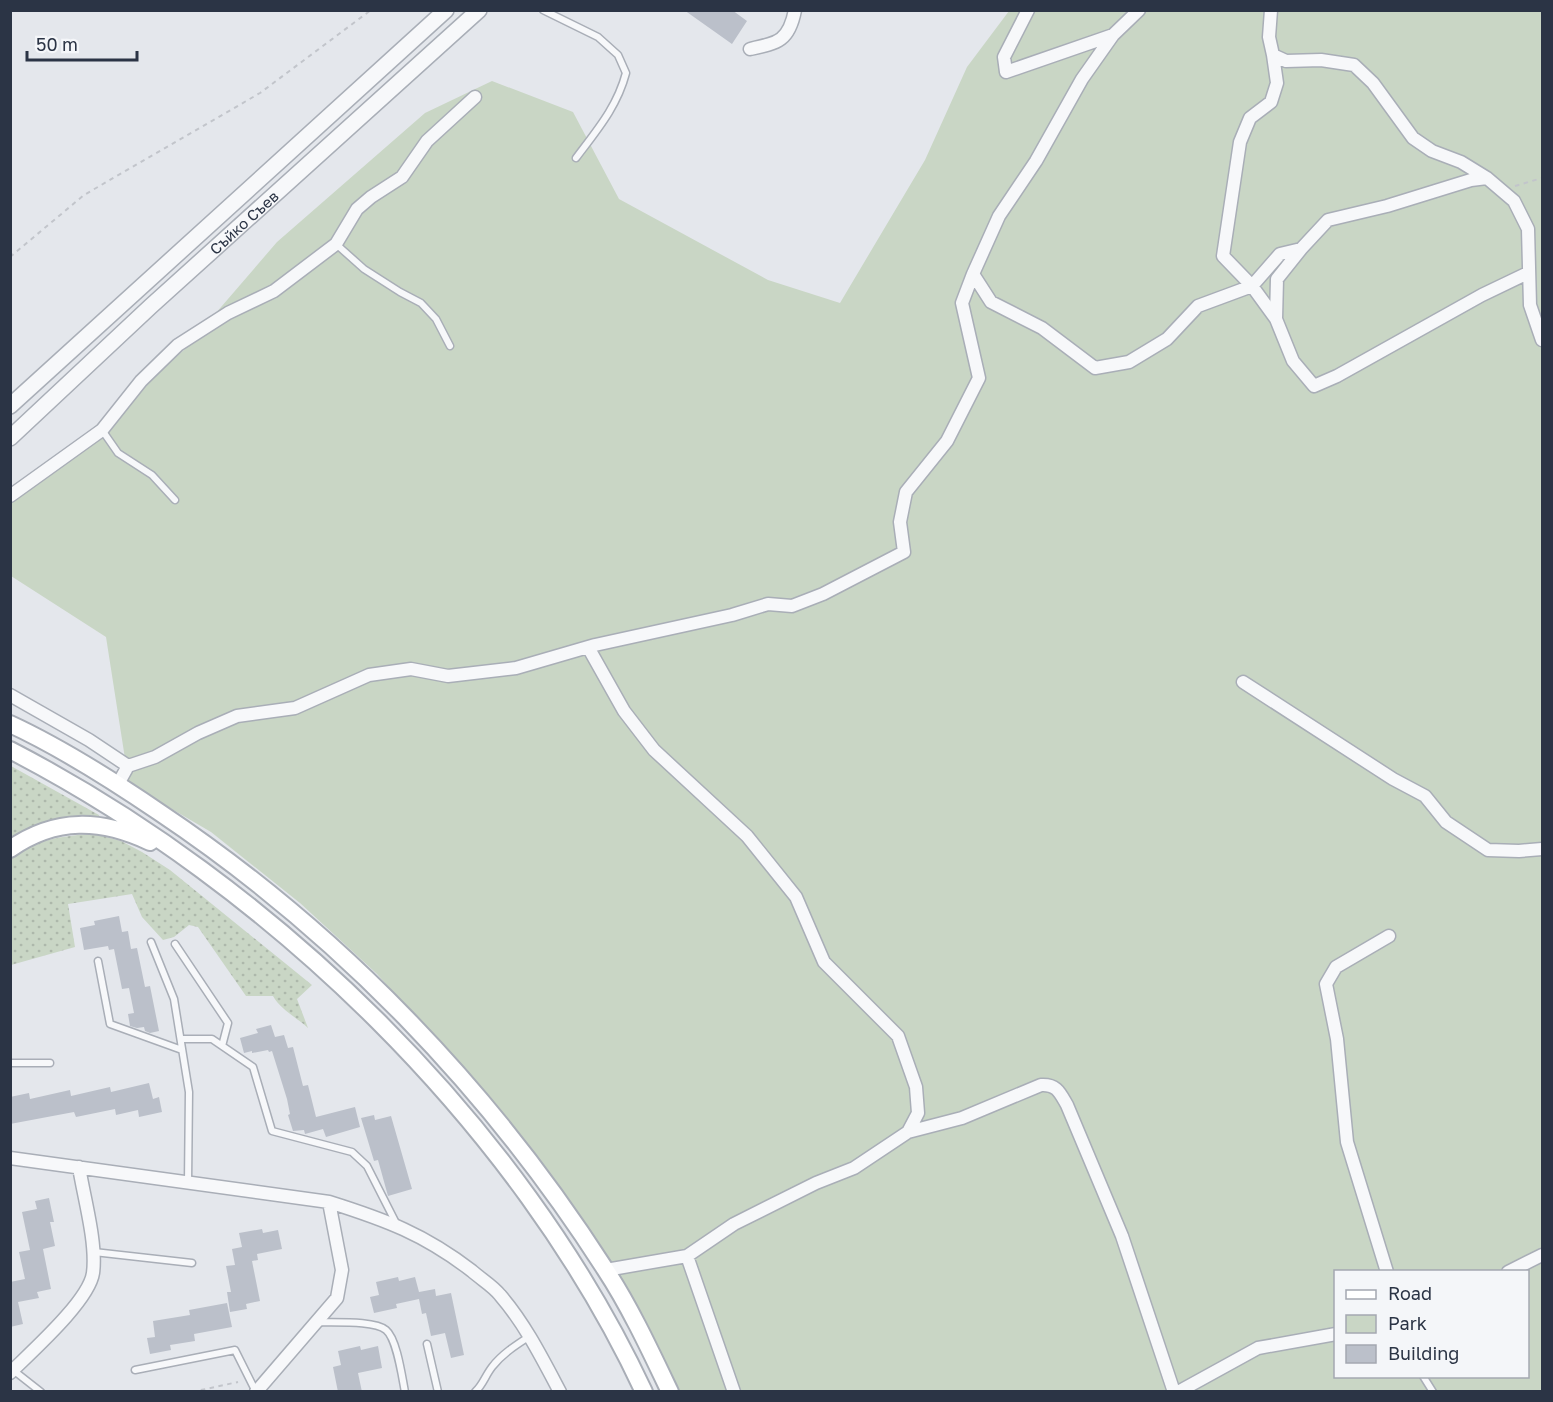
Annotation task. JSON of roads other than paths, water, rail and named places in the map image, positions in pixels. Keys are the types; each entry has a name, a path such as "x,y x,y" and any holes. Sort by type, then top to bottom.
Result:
{"main road":[{"path":"10,724 118,784 238,868 277,898 348,960 414,1026 487,1108 560,1202 606,1270 670,1392"},
{"path":"10,750 84,790 199,867 257,911 394,1038 466,1118 542,1215 591,1292 644,1392"},
{"path":"10,849 38,833 56,828 70,825 102,826 134,835 199,867"}],"street":[{"name":"Съйко Съев","path":"10,406 446,10"},
{"name":"Съйко Съев","path":"10,438 160,298 478,10"},
{"path":"750,50 776,43 792,27 795,10"},
{"path":"1028,10 1004,57 1006,72 1113,35"},
{"path":"118,784 128,766 155,757 198,733 237,716 295,708 369,675 411,669 448,676 516,668 588,647 732,615 768,604 792,606 824,594 904,552 900,522 906,492 947,441 979,378 962,303 973,274 999,216 1036,161 1082,79 1113,35 1139,10"},
{"path":"1271,10 1269,37 1277,83 1271,102 1250,118 1240,142 1223,256 1252,286 1276,320 1293,361 1314,386 1337,376 1482,295 1528,273"},
{"path":"1273,55 1286,61 1321,60 1354,65 1373,83 1413,138 1432,151 1461,162 1487,178 1514,201 1528,229 1530,304 1542,340"},
{"path":"10,496 102,430 141,381 178,345 228,313 274,291 336,244 357,209 371,196 402,177 427,141 475,97"},
{"path":"1276,320 1277,279 1328,220 1387,206 1471,180 1487,178"},
{"path":"973,274 991,302 1042,328 1095,368 1129,362 1167,339 1198,306 1252,286 1280,254 1301,249"},
{"path":"588,647 624,711 654,750 747,836 796,897 824,962 898,1036 916,1087 918,1113 908,1131"},
{"path":"1243,682 1393,780 1425,796 1446,822 1488,850 1542,849"},
{"path":"10,695 89,740 128,766"},
{"path":"1386,1270 1347,1142 1336,1039 1326,984 1336,967 1389,936"},
{"path":"606,1270 687,1256 734,1224 816,1183 854,1168 908,1131 962,1118 1041,1085 1049,1084 1058,1088 1067,1105 1122,1236 1176,1392 1258,1348 1334,1334"},
{"path":"10,1158 329,1202 380,1218 425,1238 499,1292 530,1336 561,1392"},
{"path":"12,1371 83,1297 93,1275 94,1252 79,1167"},
{"path":"256,1392 337,1298 342,1269 329,1202"},
{"path":"1513,1270 1542,1255"},
{"path":"687,1256 734,1392"}],"lane":[{"path":"543,10 598,37 618,55 626,73 621,93 609,114 576,158"},
{"path":"336,244 364,269 421,303 436,318 450,346"},
{"path":"102,430 118,453 152,475 175,500"},
{"path":"151,942 174,999 181,1040 189,1092 188,1182"},
{"path":"175,944 228,1023 222,1046"},
{"path":"98,961 110,1024 182,1050"},
{"path":"181,1040 212,1039 253,1067 272,1131 352,1152 367,1166 397,1226"},
{"path":"10,1063 50,1063"},
{"path":"94,1252 192,1263"},
{"path":"316,1322 374,1325 385,1328 391,1335 405,1392"},
{"path":"479,1390 491,1368 504,1353 530,1336"},
{"path":"428,1344 438,1392"},
{"path":"135,1370 235,1350 256,1392"},
{"path":"12,1371 41,1392"},
{"path":"1424,1378 1433,1392"}]}
